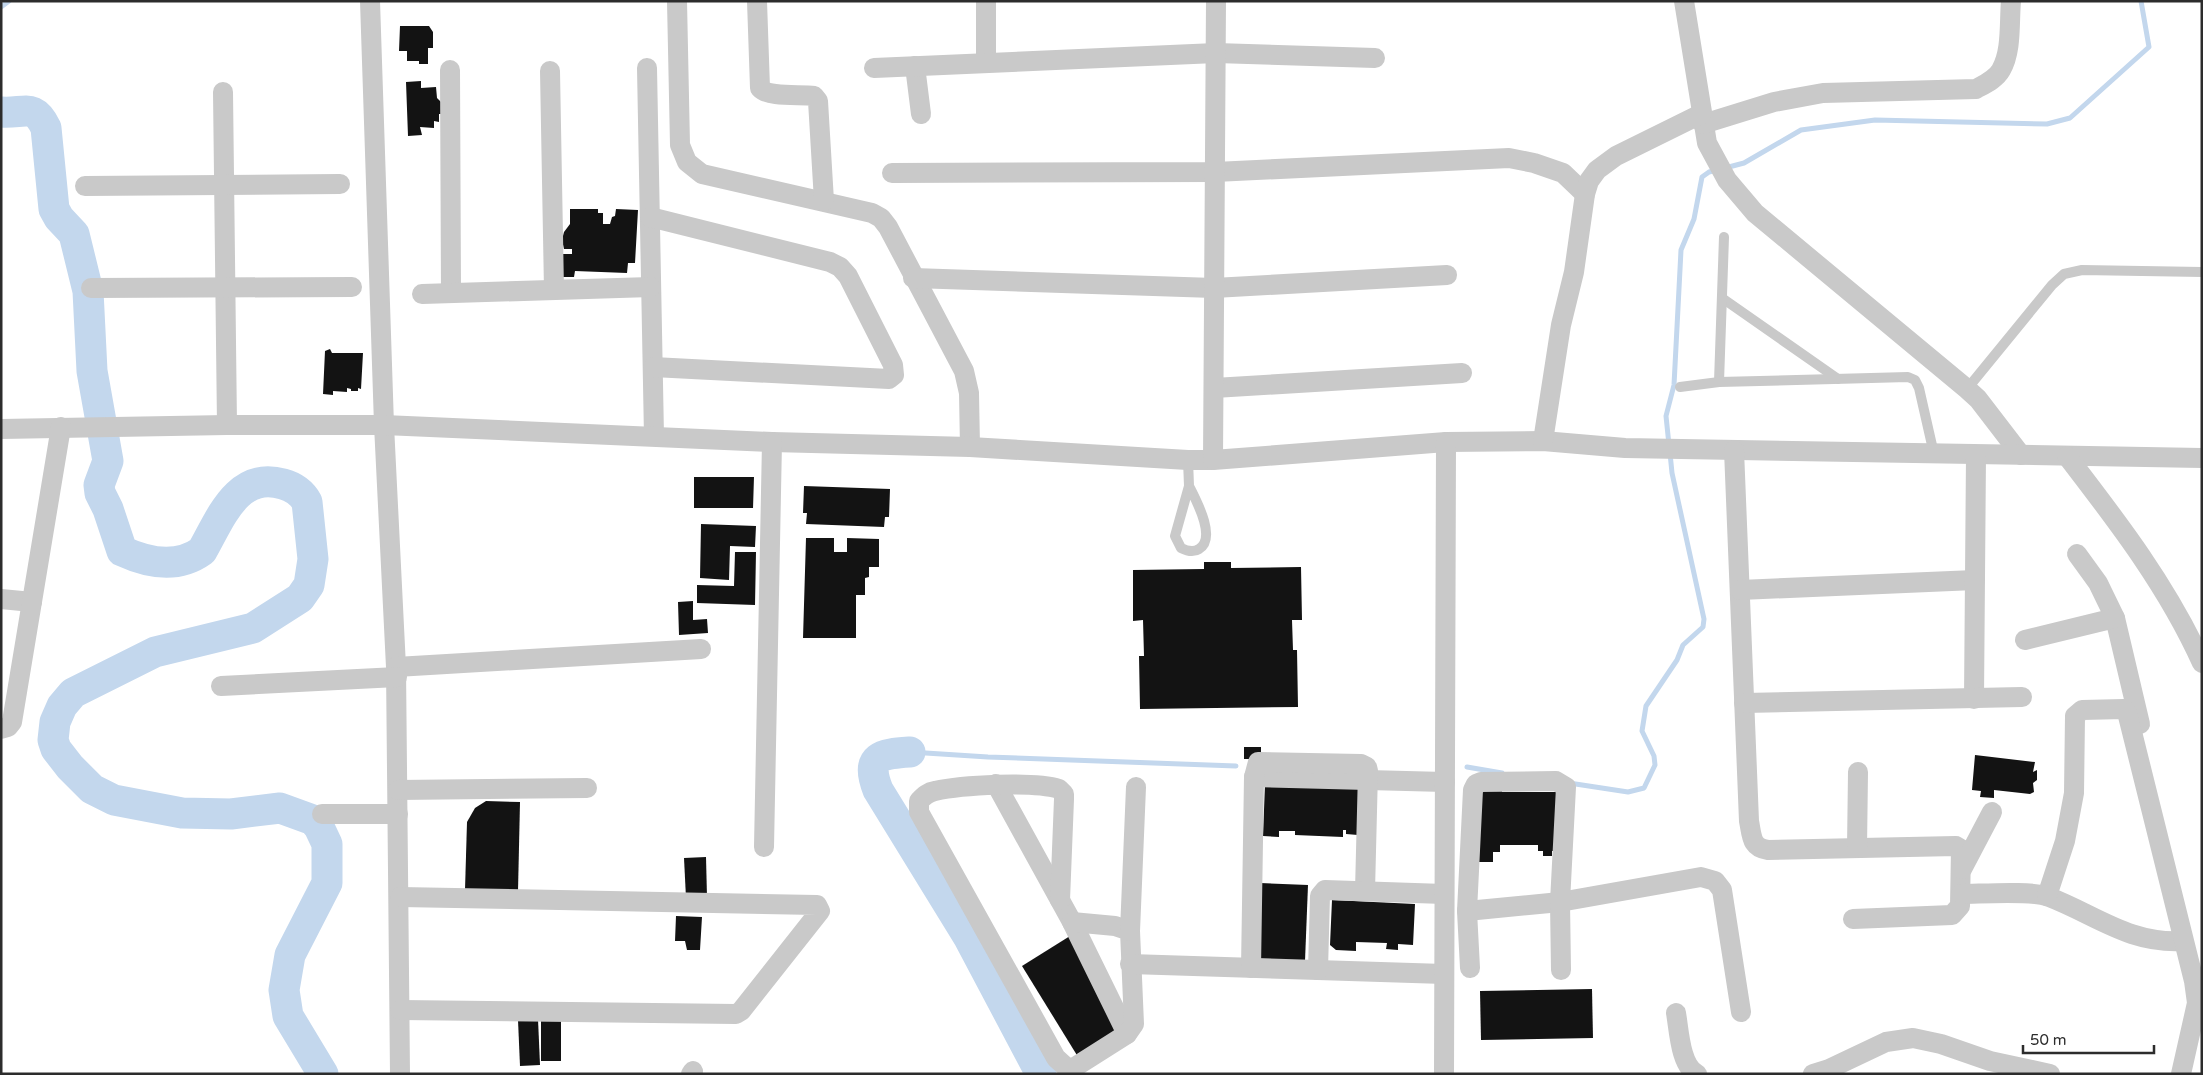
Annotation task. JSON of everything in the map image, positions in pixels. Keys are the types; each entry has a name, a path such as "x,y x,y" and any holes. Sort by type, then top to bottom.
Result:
{"street":[{"path":"370,1 384,425 396,672 400,897 400,1074"},
{"path":"677,1 680,145 686,162 702,174 824,201 872,213 881,218 888,227 913,278 964,372 969,393 970,447"},
{"path":"757,1 760,88 772,94 814,96 818,101 824,201"},
{"path":"986,1 986,63"},
{"path":"1213,460 1216,1"},
{"path":"1684,1 1704,127 1728,180 1756,213 1978,399 2020,455"},
{"path":"1543,441 1561,325 1580,241 1585,194 1589,181 1597,170 1616,156 1774,102 1823,93 1976,89 1992,80 2001,71 2008,53 2011,1"},
{"path":"874,68 1216,54 1376,58"},
{"path":"915,66 921,114"},
{"path":"648,68 654,436"},
{"path":"450,70 451,293"},
{"path":"550,71 554,290"},
{"path":"223,92 227,425"},
{"path":"892,173 1215,172 1509,158 1534,163 1564,173 1585,194"},
{"path":"85,186 340,184"},
{"path":"650,217 840,266 848,276 893,365 894,375 889,379 653,367"},
{"path":"913,278 1214,288 1447,275"},
{"path":"91,288 226,289 352,286"},
{"path":"422,294 652,287"},
{"path":"1214,388 1462,373"},
{"path":"1,429 70,426 384,425 772,442 970,447 1188,460 1213,460 1446,442 1543,441 1625,448 2202,458"},
{"path":"1,728 8,727 12,722 32,602 70,426"},
{"path":"764,847 772,442"},
{"path":"1444,1074 1446,442"},
{"path":"1734,450 1749,821 1754,843 1759,849 1768,850 1956,846 1961,849 1960,906 1952,915 1853,919"},
{"path":"1974,699 1976,455"},
{"path":"2067,456 2134,545 2202,662"},
{"path":"2077,554 2098,583 2115,618 2160,800 2202,956"},
{"path":"1740,590 1975,580"},
{"path":"1,599 32,602"},
{"path":"2025,640 2115,618"},
{"path":"221,686 701,649"},
{"path":"1744,703 2022,698"},
{"path":"2047,896 2065,841 2074,792 2076,716 2082,710 2124,709 2127,712 2194,980 2197,1003 2181,1074"},
{"path":"1857,848 1858,772"},
{"path":"1251,968 1254,777 1444,782"},
{"path":"1365,891 1368,781"},
{"path":"1470,968 1467,911 1473,790 1476,784 1481,782 1562,783 1566,787 1560,902 1561,970"},
{"path":"1060,900 1064,794 1053,787 996,784 930,792 925,794 919,801 919,812 1051,1049 1067,1068 1074,1067 1127,1034 1134,1024 1130,931 1136,787"},
{"path":"996,784 1072,922 1127,1034"},
{"path":"398,790 587,788"},
{"path":"1961,871 1992,812"},
{"path":"322,814 398,814"},
{"path":"1318,970 1320,896 1325,890 1365,891 1444,884 1470,875"},
{"path":"1467,911 1560,902 1701,877 1715,881 1722,890 1741,1012"},
{"path":"1961,894 2047,896 2110,927 2134,936 2170,942 2183,941"},
{"path":"400,897 818,905 820,911 741,1011 736,1014 400,1010"},
{"path":"1072,922 1115,926 1130,931"},
{"path":"1130,964 1444,974"},
{"path":"1676,1012 1682,1049 1687,1065 1697,1074"},
{"path":"2195,1074 2202,1033"},
{"path":"1814,1074 1829,1069 1886,1042 1913,1038 1941,1044 2023,1071 2050,1074"}],"lane":[{"path":"1718,382 1724,237"},
{"path":"1967,389 2052,285 2064,274 2082,270 2202,272"},
{"path":"1722,298 1838,379"},
{"path":"1680,386 1718,382 1908,377 1915,380 1919,388 1934,454"},
{"path":"1188,460 1189,486 1175,536 1180,548 1188,551 1197,551 1204,546 1208,535 1196,499 1189,486"}],"building":[{"path":"400,26 429,26 433,32 433,48 428,48 428,64 419,64 419,61 407,61 407,51 399,51"},
{"path":"421,81 421,88 436,87 437,98 441,102 446,114 439,114 439,122 434,121 434,128 420,127 422,135 408,136 406,82"},
{"path":"570,209 598,209 598,213 603,213 603,224 610,224 612,217 615,216 616,209 638,210 635,263 628,263 627,273 575,271 574,277 562,277 563,254 572,254 572,249 564,249 562,240 564,232 570,224"},
{"path":"330,349 332,353 363,353 361,389 358,388 358,391 351,391 351,389 347,388 347,392 333,391 333,395 323,394 325,351"},
{"path":"694,477 754,477 753,508 694,508"},
{"path":"804,486 890,489 889,517 885,517 884,527 806,524 807,513 803,513"},
{"path":"701,524 756,526 755,547 730,546 729,580 700,578"},
{"path":"806,538 834,538 834,552 847,552 847,538 879,539 879,567 869,567 869,577 865,578 865,595 856,595 856,638 803,638"},
{"path":"735,552 756,552 755,605 697,603 697,585 734,586"},
{"path":"1204,562 1231,562 1231,568 1301,567 1302,620 1292,620 1293,650 1297,650 1298,707 1140,709 1139,656 1144,656 1143,620 1133,621 1133,570 1204,569"},
{"path":"693,601 693,620 707,619 708,633 679,635 678,602"},
{"path":"1244,747 1261,747 1261,759 1244,759"},
{"path":"1975,755 2035,762 2033,772 2037,770 2037,780 2033,783 2034,792 2030,794 1994,790 1994,798 1980,797 1981,791 1972,790"},
{"path":"1265,784 1361,788 1358,835 1346,834 1346,830 1343,830 1343,837 1295,835 1295,831 1279,831 1279,837 1263,836"},
{"path":"1478,791 1557,792 1557,851 1552,851 1552,856 1543,856 1543,851 1538,851 1538,845 1500,845 1500,852 1493,852 1493,862 1477,862"},
{"path":"486,801 520,802 518,891 465,890 467,822 475,808"},
{"path":"706,857 707,897 686,898 684,858"},
{"path":"1260,883 1308,885 1305,961 1257,963"},
{"path":"1332,900 1415,904 1413,945 1398,944 1398,950 1386,949 1387,943 1356,942 1356,951 1336,950 1330,945"},
{"path":"676,916 702,917 700,950 687,950 685,941 675,941"},
{"path":"1070,936 1132,1036 1083,1065 1022,966"},
{"path":"1592,989 1593,1038 1481,1040 1480,991"},
{"path":"538,1019 540,1065 520,1066 518,1020"},
{"path":"541,1020 561,1020 561,1061 541,1061"}],"waterway":[{"path":"1,7 9,1"},
{"path":"1725,168 1744,163 1801,130 1875,120 2047,124 2070,118 2149,47 2141,1"},
{"path":"1,112 33,112 42,120 46,128 54,209 59,218 74,234 88,291 92,371 108,461 99,485 100,493 108,509 122,551 142,559 162,562 173,562 192,557 202,551 232,500 254,484 267,482 287,485 300,493 307,502 313,559 309,585 300,598 253,628 155,652 73,693 62,706 55,722 53,740 56,749 70,767 92,789 114,800 182,813 231,814 280,808 313,820 319,827 327,844 327,883 290,955 284,990 288,1016 323,1074"},
{"path":"1669,445 1666,416 1674,385 1681,250 1694,219 1702,177 1709,172 1717,170"},
{"path":"1569,783 1628,792 1644,788 1655,765 1654,756 1642,731 1646,706 1677,660 1683,645 1703,627 1704,619 1672,473 1670,453"},
{"path":"910,752 988,757 1236,766"},
{"path":"910,752 891,754 878,759 873,770 878,790 969,938 1041,1074"},
{"path":"1467,767 1502,773"}]}
